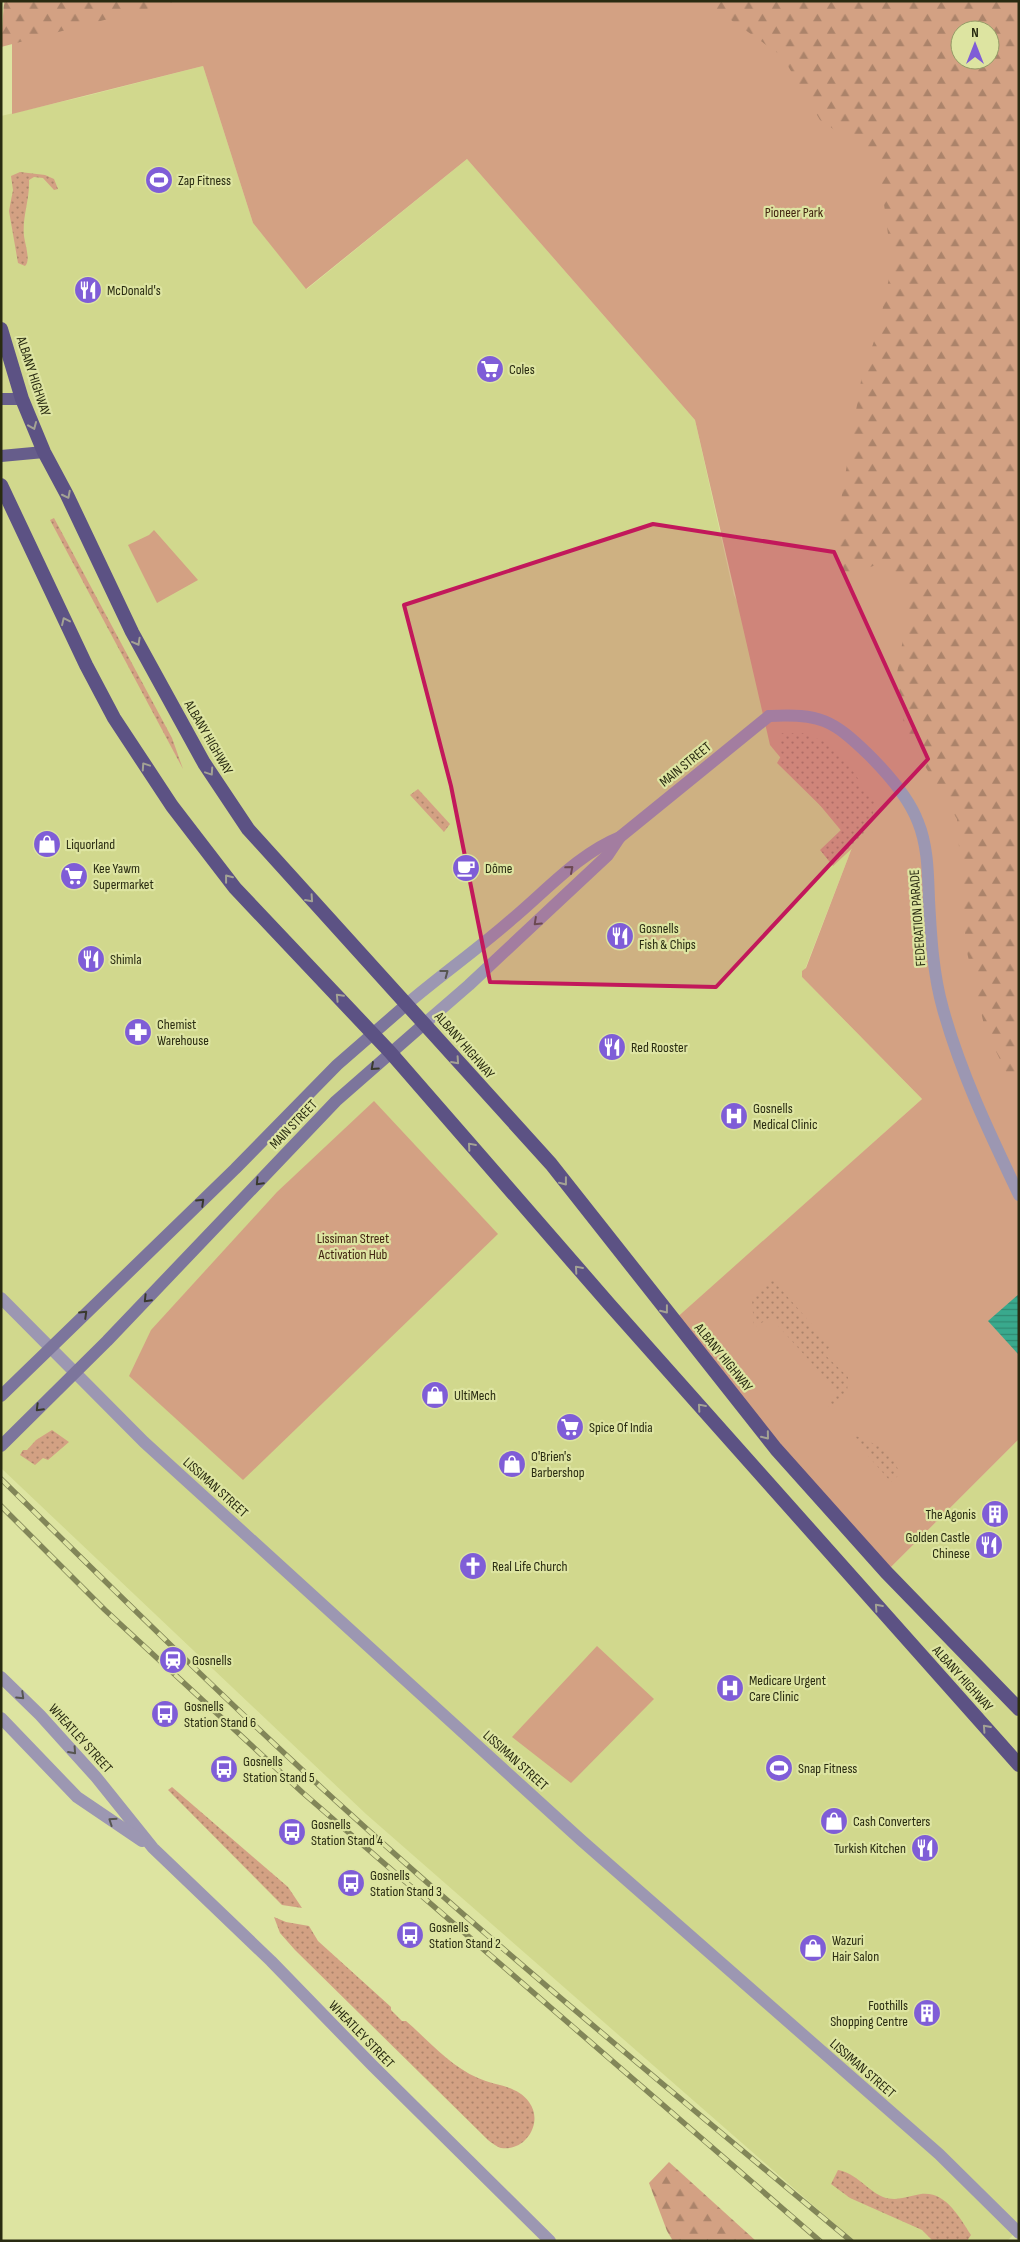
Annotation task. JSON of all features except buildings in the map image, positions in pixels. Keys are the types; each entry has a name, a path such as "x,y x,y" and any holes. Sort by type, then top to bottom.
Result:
{"highway":[{"name":"ALBANY HIGHWAY","path":"1,329 22,399 44,452 67,494 132,632 204,764 248,829 368,965 407,1004 551,1164 776,1449 886,1572 1019,1709"},
{"name":"ALBANY HIGHWAY","path":"1,484 114,718 172,806 235,888 390,1052 610,1305 1019,1765"}],"main road":[{"path":"1,398 22,399"},
{"path":"1,456 44,452"},
{"name":"MAIN STREET","path":"1,1396 235,1169 337,1065 372,1032 407,1004"},
{"name":"MAIN STREET","path":"1,1446 73,1372 107,1341 336,1101 424,1024"}],"street":[{"name":"FEDERATION PARADE","path":"769,716 799,714 823,719 842,729 889,775 918,822 927,860 932,954 942,1008 974,1100 1019,1195"},
{"name":"MAIN STREET","path":"424,1024 465,989 608,855 620,837 769,716"},
{"name":"MAIN STREET","path":"407,1004 511,921 599,845 620,837"},
{"name":"LISSIMAN STREET","path":"1,1298 144,1442 574,1833 939,2154 1019,2233"},
{"name":"WHEATLEY STREET","path":"1,1677 40,1715 96,1777 153,1848 271,1961 372,2065 550,2241"},
{"name":"WHEATLEY STREET","path":"1,1718 77,1797 153,1848"}],"highlighted area":[{"path":"653,524 834,552 928,759 716,987 490,982 451,786 404,605"}],"shaded area":[{"path":"203,66 253,223 307,289 467,159 695,420 734,595 853,845 802,977 922,1099 674,1321 886,1572 1019,1439 1019,2229 1007,2241 854,2241 366,1814 1,1468 1,116"}],"green space":[{"path":"4,1 177,1 1,47"},
{"name":"Pioneer Park","path":"12,1 1011,1 1019,395 1019,1439 886,1572 673,1321 922,1099 802,977 802,971 806,968 853,845 770,745 695,420 467,159 306,289 253,223 203,66 12,114"},
{"path":"704,1 1019,1 1019,1098 985,1029 966,948 957,819 905,733 897,673 912,588 884,562 835,580 840,506 862,375 878,330 892,264 878,159 820,120 782,56"},
{"path":"20,172 45,175 54,179 58,189 54,190 43,178 34,177 29,180 24,229 28,260 25,266 18,263 9,211 13,190 11,176"},
{"path":"54,518 172,738 183,769 50,520"},
{"path":"154,530 198,580 157,603 128,545 149,535"},
{"path":"781,733 804,733 825,742 846,761 874,802 873,815 863,824 870,832 833,866 820,850 843,828 777,763 781,756"},
{"path":"418,789 450,824 444,832 410,795"},
{"name":"Lissiman Street Activation Hub","path":"374,1101 498,1234 243,1480 129,1376 151,1330 277,1192"},
{"path":"771,1278 831,1346 823,1353 848,1377 847,1395 832,1409 827,1405 838,1392 770,1317 754,1328 752,1299"},
{"path":"52,1430 69,1442 48,1460 43,1458 35,1465 20,1455 23,1450 27,1450 36,1440"},
{"path":"847,1432 890,1451 900,1474 891,1482"},
{"path":"597,1646 654,1699 571,1783 512,1737"},
{"path":"172,1787 288,1887 302,1908 282,1905 168,1790"},
{"path":"274,1917 286,1922 309,1926 318,1941 391,2007 391,2010 402,2021 406,2021 458,2067 478,2078 512,2089 524,2096 533,2110 534,2118 530,2134 525,2140 510,2148 501,2148 488,2140 295,1950 280,1933"},
{"path":"669,2162 756,2241 673,2241 667,2231 649,2183"},
{"path":"838,2170 850,2174 883,2197 897,2199 930,2194 938,2197 951,2207 971,2235 967,2241 933,2241 922,2230 850,2198 831,2184"}],"water":[{"path":"1019,1294 1019,1355 988,1321"}],"railway":[{"path":"1,1479 251,1722 399,1858 591,2024 851,2241"},
{"path":"1,1506 105,1610 303,1793 820,2241"}],"place":[{"name":"Zap Fitness","path":"159,180"},
{"name":"McDonald's","path":"88,290"},
{"name":"Coles","path":"490,369"},
{"name":"Liquorland","path":"47,844"},
{"name":"Dôme","path":"466,868"},
{"name":"Kee Yawm Supermarket","path":"74,876"},
{"name":"Gosnells Fish & Chips","path":"620,936"},
{"name":"Shimla","path":"91,959"},
{"name":"Chemist Warehouse","path":"138,1032"},
{"name":"Red Rooster","path":"612,1047"},
{"name":"Gosnells Medical Clinic","path":"734,1116"},
{"name":"UltiMech","path":"435,1395"},
{"name":"Spice Of India","path":"570,1427"},
{"name":"O'Brien's Barbershop","path":"512,1464"},
{"name":"The Agonis","path":"995,1514"},
{"name":"Golden Castle Chinese","path":"989,1545"},
{"name":"Real Life Church","path":"473,1566"},
{"name":"Gosnells","path":"173,1660"},
{"name":"Medicare Urgent Care Clinic","path":"730,1688"},
{"name":"Gosnells Station Stand 6","path":"165,1714"},
{"name":"Snap Fitness","path":"779,1768"},
{"name":"Gosnells Station Stand 5","path":"224,1769"},
{"name":"Cash Converters","path":"834,1821"},
{"name":"Gosnells Station Stand 4","path":"292,1832"},
{"name":"Turkish Kitchen","path":"925,1848"},
{"name":"Gosnells Station Stand 3","path":"351,1883"},
{"name":"Gosnells Station Stand 2","path":"410,1935"},
{"name":"Wazuri Hair Salon","path":"813,1948"},
{"name":"Foothills Shopping Centre","path":"927,2013"}]}
